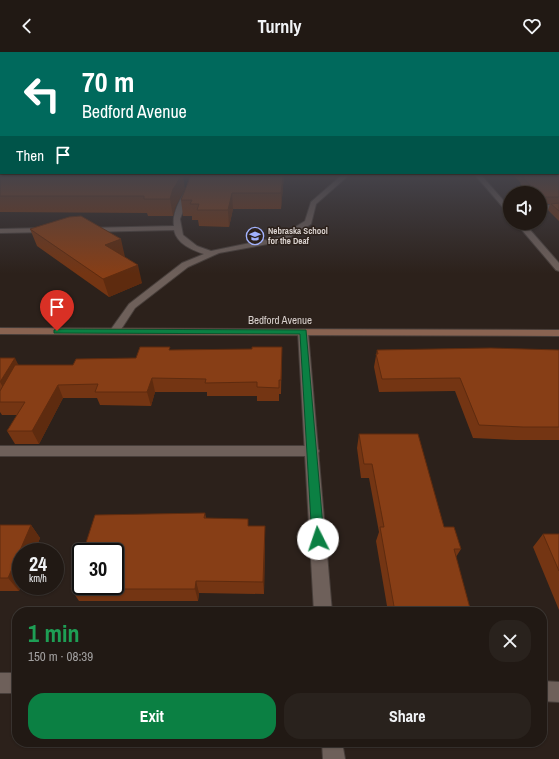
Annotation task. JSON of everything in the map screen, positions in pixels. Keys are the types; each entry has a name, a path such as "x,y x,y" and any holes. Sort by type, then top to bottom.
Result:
{"street":[{"path":"180,208 176,219 179,236 194,248 211,253"},
{"path":"114,332 132,306 185,265 216,251 280,239 308,222 312,208"},
{"path":"77,230 178,228"},
{"path":"0,231 54,230"},
{"path":"526,230 559,268"},
{"name":"Bedford Avenue","path":"0,331 559,332"},
{"path":"303,332 323,607"},
{"path":"0,451 312,451"},
{"path":"0,683 12,683"},
{"path":"547,691 559,692"},
{"path":"333,747 334,759"}],"building":[{"path":"198,208 228,208 228,210 197,210"},
{"path":"81,216 121,239 105,245 138,265 103,279 30,229 69,217"},
{"path":"140,347 170,347 169,350 252,349 252,347 282,347 281,380 279,380 279,388 257,387 257,382 205,383 206,379 152,378 147,392 95,392 98,384 58,385 32,431 7,431 25,402 0,402 0,391 15,365 73,365 76,359 136,358"},
{"path":"491,348 559,350 559,427 479,425 460,378 382,379 376,354 378,354 377,350"},
{"path":"0,358 15,358 0,382"},
{"path":"359,434 418,434 444,527 454,527 461,549 454,549 470,607 394,607 380,527 384,527 372,464 364,464"},
{"path":"205,513 204,518 248,519 248,526 265,526 263,582 196,581 195,589 124,589 124,543 86,543 95,515"},
{"path":"0,525 31,525 23,543 12,543 12,569 8,578 0,578"},
{"path":"543,534 559,534 559,571"}],"place":[{"name":"Nebraska School for the Deaf","path":"255,236"}],"route":[{"path":"57,331 303,332 318,539"}]}
